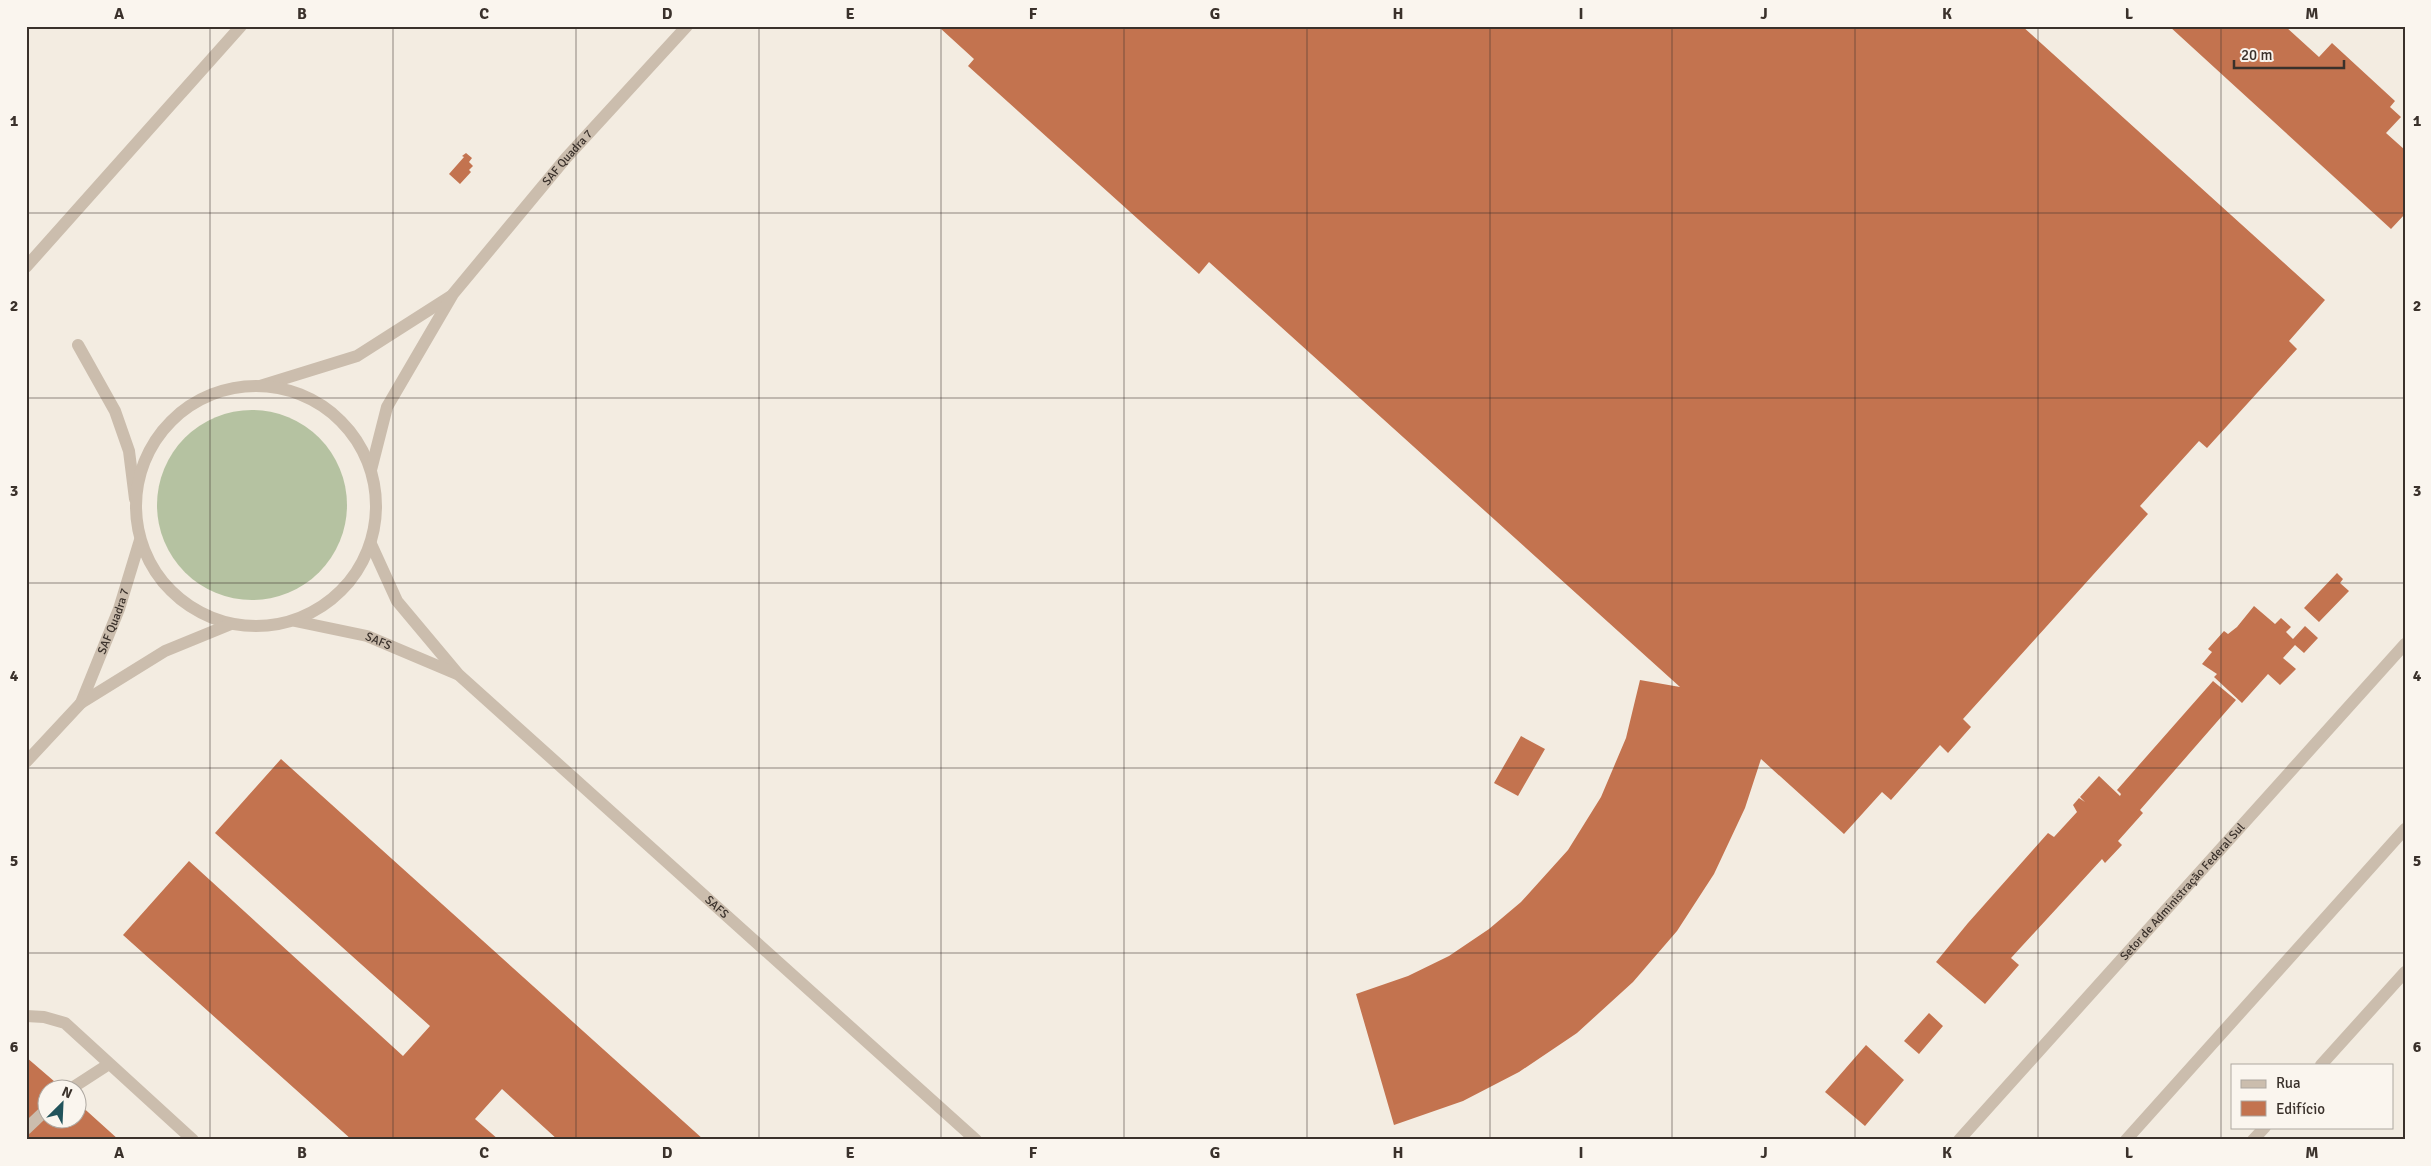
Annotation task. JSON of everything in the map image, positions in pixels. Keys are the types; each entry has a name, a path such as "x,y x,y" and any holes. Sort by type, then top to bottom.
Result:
{"street":[{"path":"26,268 241,26"},
{"name":"SAF Quadra 7","path":"371,470 387,407 453,294 566,158 687,26"},
{"name":"SAF Quadra 7","path":"258,386 357,356 453,294"},
{"path":"78,345 116,411 130,451 135,499 140,540 154,571 177,597 205,616 231,624 267,627 295,620 328,603 354,577 371,544 377,507 371,470 354,436 328,410 295,392 258,386 237,387 216,393 184,409 159,433 142,464 135,499"},
{"name":"SAF Quadra 7","path":"81,703 119,609 140,540"},
{"name":"SAFS","path":"371,544 397,601 459,675 976,1140"},
{"name":"SAFS","path":"295,620 367,636 459,675"},
{"name":"SAF Quadra 7","path":"26,762 81,703 165,651 231,624"},
{"name":"Setor de Administração Federal Sul","path":"1958,1140 2405,644"},
{"path":"2126,1140 2405,829"},
{"path":"2322,1064 2405,972"},
{"path":"26,1016 44,1017 65,1023 193,1140"},
{"path":"87,1078 109,1064"},
{"path":"26,1130 38,1118"},
{"path":"2253,1140 2263,1128"}],"green space":[{"path":"243,410 261,410 280,414 297,421 319,438 331,452 340,469 347,496 347,514 340,541 331,558 319,572 297,589 280,596 261,600 243,600 224,596 207,589 185,572 173,558 161,533 157,514 157,496 161,477 168,460 185,438 199,426 224,414"}],"building":[{"path":"941,26 2022,26 2325,300 2289,341 2297,349 2207,448 2199,441 2140,506 2148,514 1963,719 1971,727 1948,753 1940,745 1891,800 1882,792 1844,834 1761,759 1745,808 1714,874 1677,931 1633,982 1577,1033 1519,1072 1463,1101 1394,1125 1356,994 1408,976 1449,956 1489,929 1521,902 1568,850 1601,797 1626,738 1640,680 1680,687 1209,262 1199,274 968,66 974,59 940,28"},
{"path":"2169,26 2285,26 2319,57 2332,43 2395,101 2390,107 2401,117 2386,133 2405,150 2405,214 2391,229"},
{"path":"466,153 472,158 469,162 473,166 469,170 471,172 460,184 449,174"},
{"path":"2337,573 2343,579 2340,583 2349,591 2319,622 2304,608"},
{"path":"2254,606 2275,624 2281,618 2291,627 2286,632 2293,639 2305,626 2318,638 2304,653 2295,645 2283,658 2296,669 2280,685 2268,674 2242,703 2214,677 2217,674 2202,664 2212,652 2208,649 2224,631 2228,634 2237,627"},
{"path":"2213,681 2236,700 2140,810 2143,813 2118,841 2122,845 2105,863 2102,859 2011,958 2019,965 1985,1004 1936,962 2048,833 2054,837 2077,812 2073,805 2079,798 2085,802 2080,797 2099,776 2120,796 2121,794 2117,790"},
{"path":"1521,736 1545,749 1518,796 1494,783"},
{"path":"281,759 704,1140 558,1140 502,1089 475,1119 499,1140 352,1140 123,935 189,861 403,1056 430,1026 215,833"},
{"path":"1929,1013 1943,1026 1919,1054 1904,1041"},
{"path":"1866,1045 1904,1080 1865,1126 1825,1092"},
{"path":"26,1057 50,1078 38,1078 38,1128 88,1128 88,1112 119,1140 26,1140"}]}
